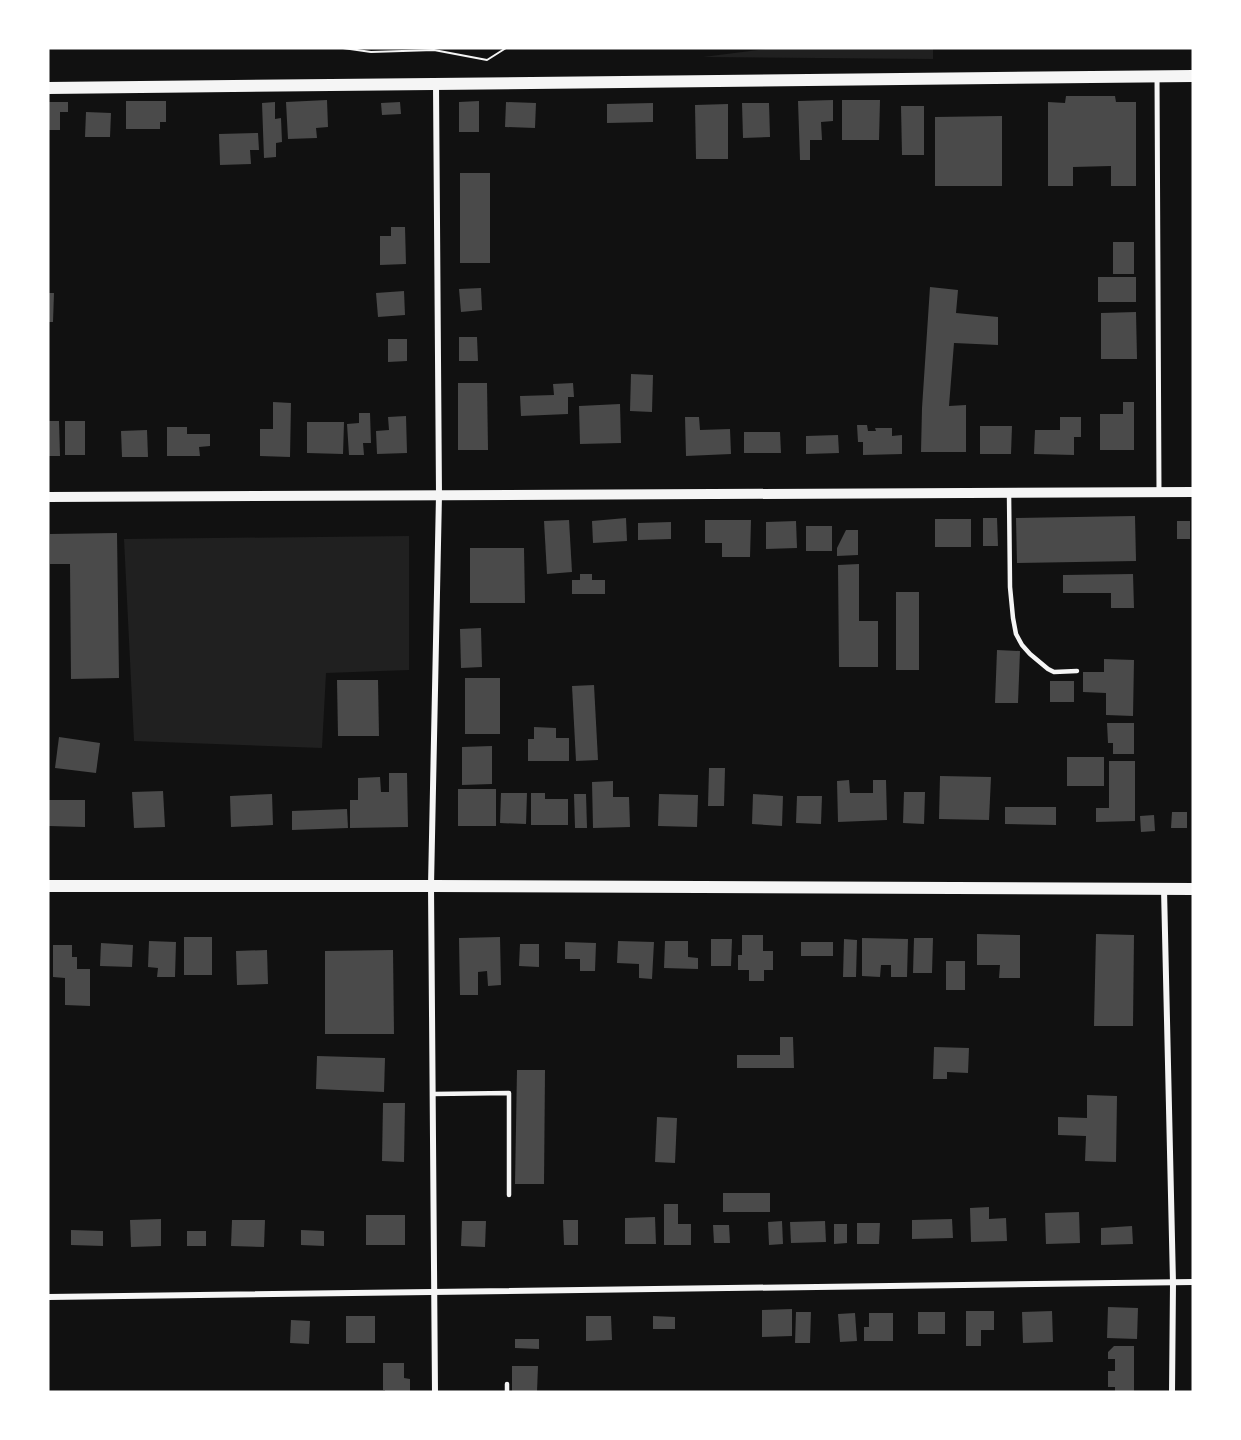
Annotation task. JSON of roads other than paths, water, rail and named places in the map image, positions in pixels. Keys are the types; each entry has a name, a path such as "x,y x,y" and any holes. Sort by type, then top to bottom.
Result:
{"main road":[{"path":"48,88 1193,76"},
{"path":"48,886 1193,889"}],"street":[{"path":"1157,76 1159,492"},
{"path":"435,1392 431,886 439,495 436,85"},
{"path":"48,497 1193,492"},
{"path":"1164,889 1173,1283 1172,1392"},
{"path":"48,1297 1193,1282"}],"lane":[{"path":"1009,492 1011,587 1016,633 1022,645 1048,669 1054,672 1077,671"},
{"path":"433,1094 509,1093 509,1195"},
{"path":"507,1384 507,1392"}]}
